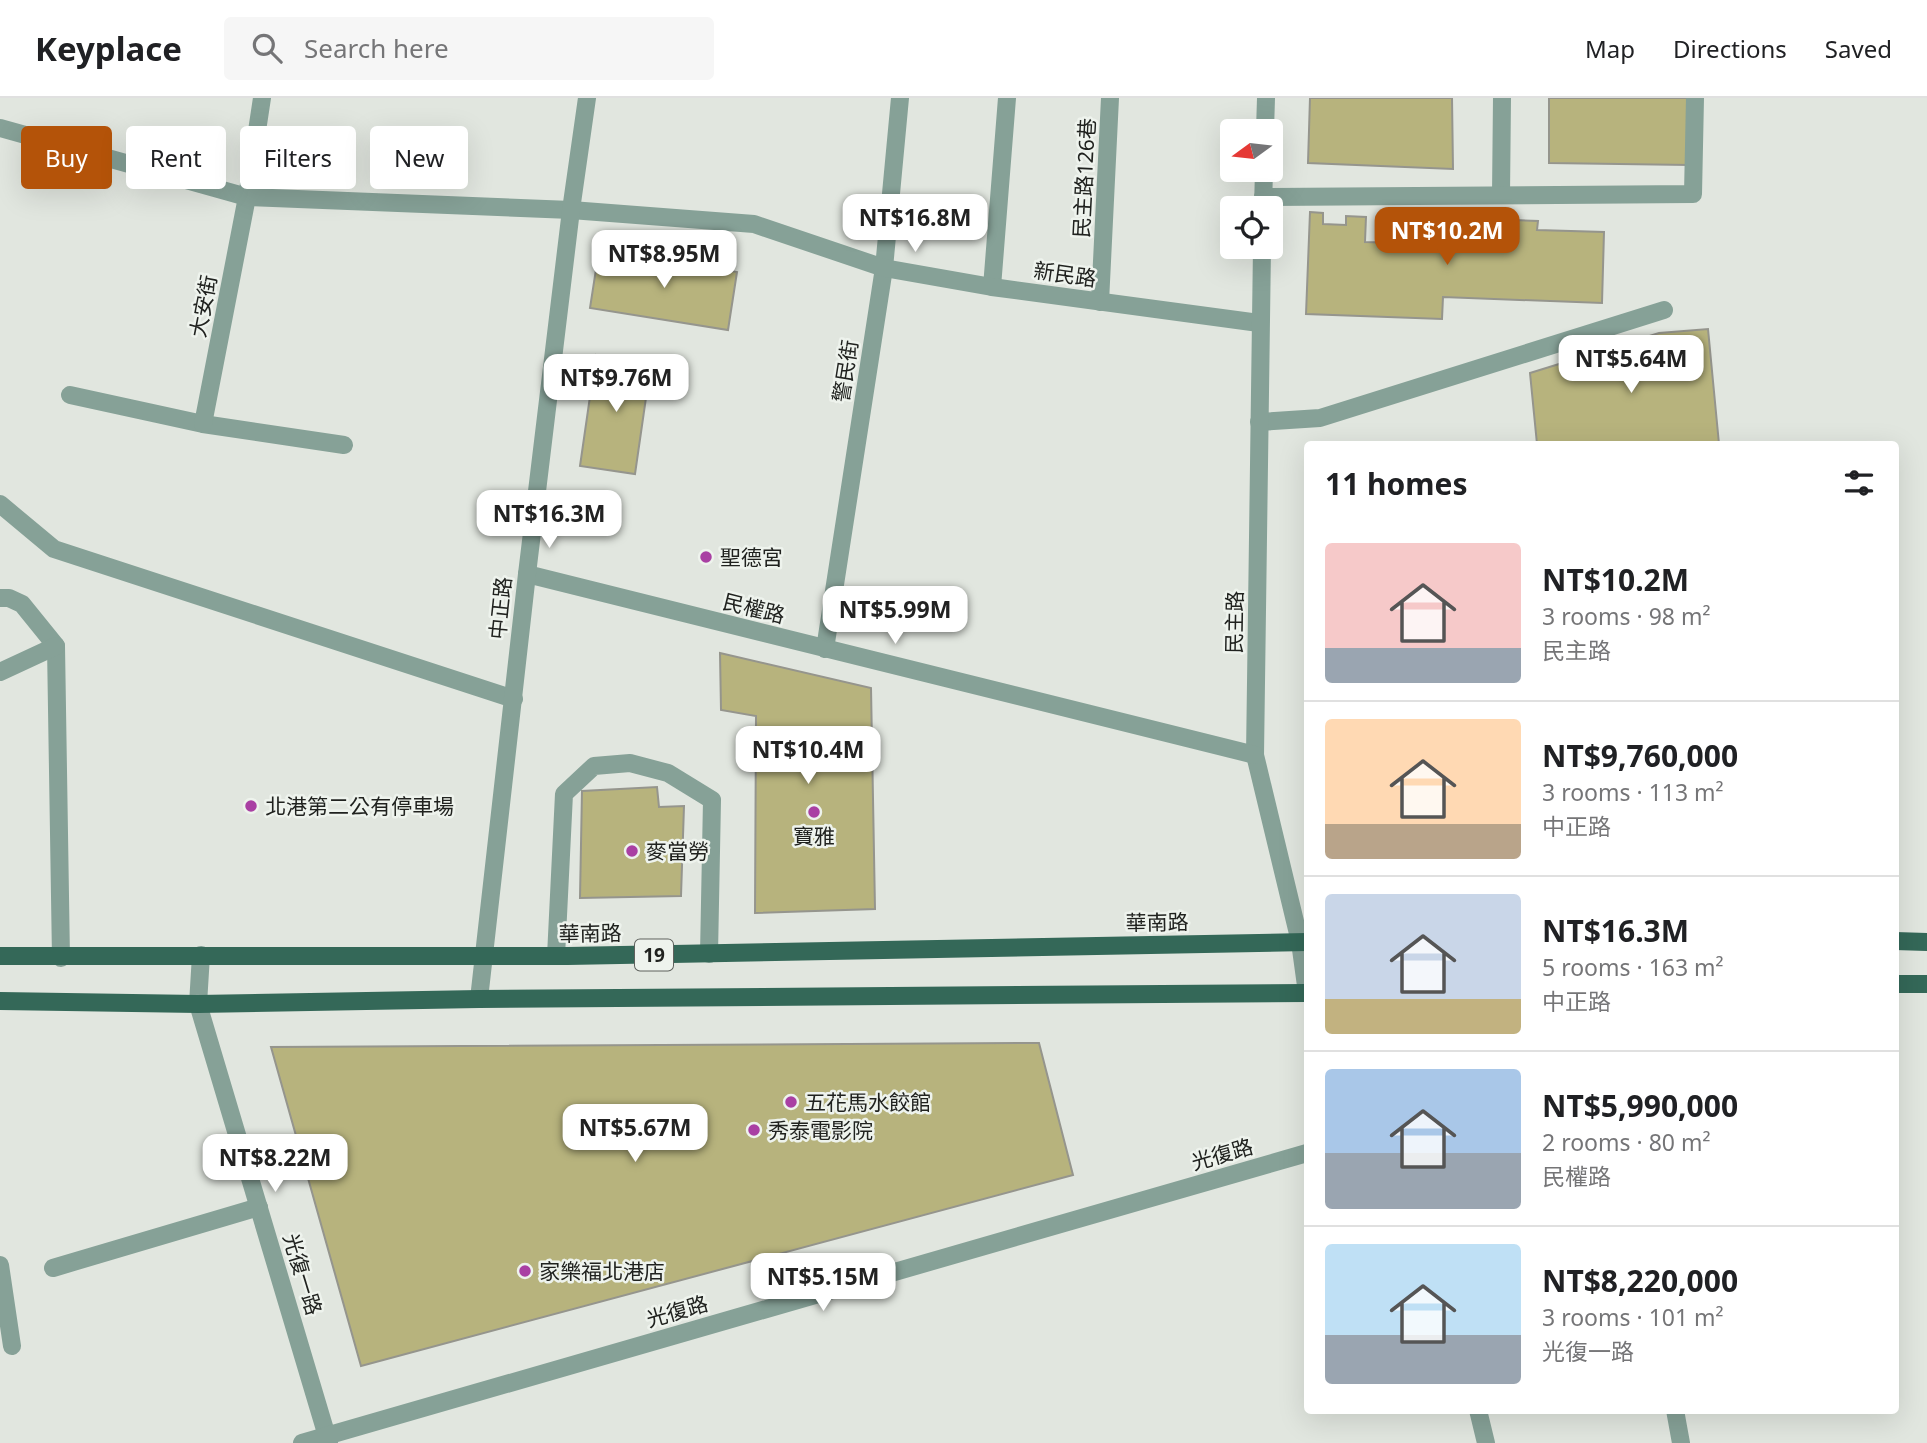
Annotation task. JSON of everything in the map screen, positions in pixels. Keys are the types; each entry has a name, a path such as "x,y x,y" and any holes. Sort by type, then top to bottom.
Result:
{"main road":[{"path":"1899,941 1927,942"},
{"name":"華南路","path":"0,956 556,956 1304,942"},
{"path":"1899,984 1927,984"},
{"name":"19","path":"0,1001 198,1004 479,999 1304,993"}],"street":[{"name":"大安街","path":"203,425 247,197 262,98"},
{"name":"中正路","path":"479,999 570,211 587,98"},
{"name":"警民街","path":"825,649 884,268 900,98"},
{"path":"992,287 1007,98"},
{"name":"民主路126巷","path":"1100,302 1111,98"},
{"path":"1265,119 1266,98"},
{"path":"1501,195 1503,98"},
{"path":"1283,201 1501,195 1693,194 1695,98"},
{"name":"新民路","path":"0,128 247,197 570,211 754,223 884,268 992,287 1259,323"},
{"name":"民主路","path":"1262,259 1255,755 1304,942"},
{"path":"1259,422 1320,418 1664,310"},
{"path":"70,395 203,425 344,445"},
{"path":"0,504 54,550 514,698"},
{"name":"民權路","path":"527,574 1255,755"},
{"path":"3,594 22,604 56,646 61,958"},
{"path":"0,672 56,646"},
{"path":"556,956 564,794 594,766 630,763 668,773 712,800 709,954"},
{"name":"光復一路","path":"201,955 198,1004 328,1439"},
{"name":"光復路","path":"302,1443 328,1439 1304,1154"},
{"path":"53,1268 259,1208"},
{"path":"0,1265 12,1346"},
{"path":"1479,1414 1486,1443"},
{"path":"1676,1414 1681,1443"}],"building":[{"path":"1310,98 1452,98 1453,169 1308,163"},
{"path":"1549,98 1690,98 1689,165 1549,163"},
{"path":"1310,212 1323,213 1323,224 1346,225 1346,216 1366,217 1365,242 1399,243 1400,220 1454,222 1453,228 1494,230 1493,219 1538,221 1537,230 1604,232 1602,303 1443,297 1442,319 1306,314"},
{"path":"599,250 737,272 728,330 590,308"},
{"path":"1708,329 1719,441 1537,441 1530,373 1659,333"},
{"path":"596,355 651,363 635,474 580,466"},
{"name":"寶雅","path":"720,653 871,688 875,909 755,913 756,716 721,710"},
{"name":"麥當勞","path":"657,787 659,807 684,806 681,896 580,898 582,791"},
{"name":"家樂福北港店","path":"1039,1043 1073,1175 361,1366 271,1047"}],"place":[{"name":"聖德宮","path":"706,557"},
{"name":"北港第二公有停車場","path":"251,806"},
{"name":"寶雅","path":"814,812"},
{"name":"麥當勞","path":"632,851"},
{"name":"五花馬水餃館","path":"791,1102"},
{"name":"秀泰電影院","path":"754,1130"},
{"name":"家樂福北港店","path":"525,1271"}]}
